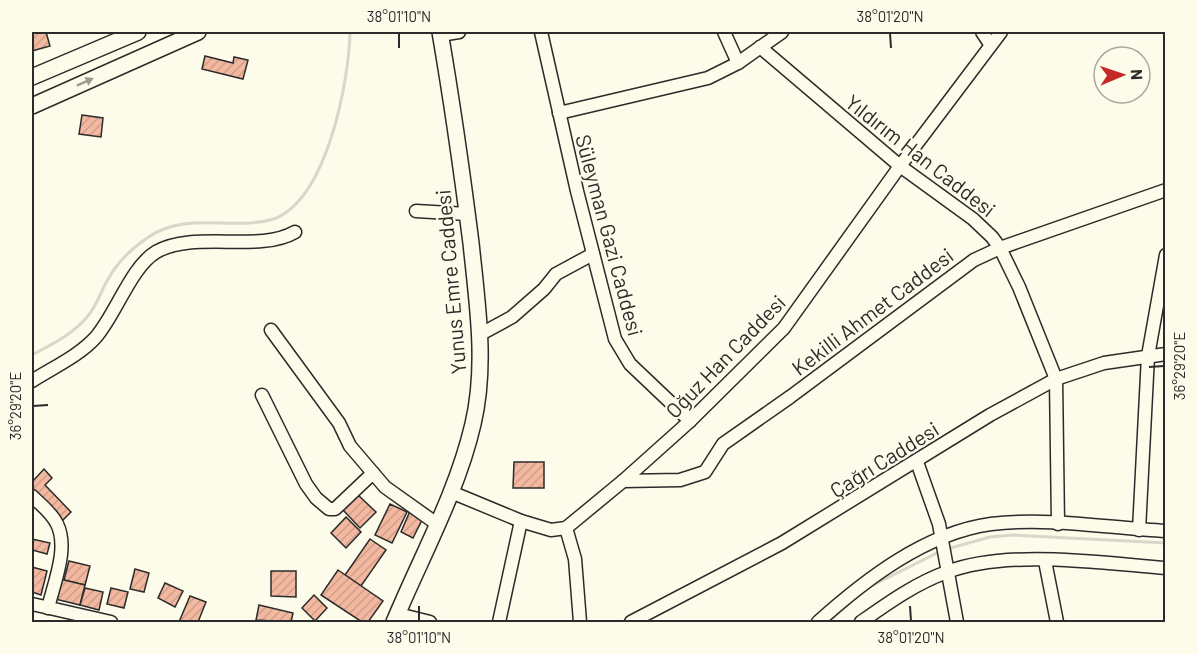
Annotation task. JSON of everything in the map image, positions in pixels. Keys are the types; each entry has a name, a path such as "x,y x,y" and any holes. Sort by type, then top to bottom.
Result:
{"main road":[{"path":"32,77 138,32"},
{"path":"32,106 198,32"},
{"name":"Yunus Emre Caddesi","path":"396,618 451,492 467,447 477,404 479,335 467,214 440,33"}],"street":[{"path":"440,33 459,32"},
{"name":"Süleyman Gazi Caddesi","path":"541,32 609,324 622,354 690,421"},
{"path":"724,32 738,63"},
{"path":"559,113 695,82 738,63 782,32"},
{"path":"982,32 990,44"},
{"name":"Oğuz Han Caddesi","path":"566,528 690,421 784,328 900,166 1001,32"},
{"name":"Yıldırım Han Caddesi","path":"760,47 900,166 973,219 1000,248 1019,287 1056,379 1058,524"},
{"name":"Kekilli Ahmet Caddesi","path":"623,481 680,480 705,472 723,444 974,260 1000,248 1166,190"},
{"path":"416,211 467,214"},
{"path":"32,381 78,352 96,337 142,264 158,251 182,244 280,238 295,232"},
{"path":"479,335 512,317 544,289 556,274 593,254"},
{"path":"1139,530 1148,356 1166,255"},
{"path":"271,330 339,423 350,446 373,474 390,491 437,524"},
{"name":"Çağrı Caddesi","path":"631,622 782,543 990,415 1056,379 1104,363 1166,354"},
{"path":"262,395 306,484 329,510 335,509 373,474"},
{"path":"917,462 943,541 957,622"},
{"path":"451,492 521,521 552,530 566,528 575,559 580,622"},
{"path":"32,496 56,522 60,535 59,564 48,608"},
{"path":"499,622 521,521"},
{"path":"818,622 849,594 877,574 943,541 990,524 1058,524 1166,531"},
{"path":"1045,561 1057,622"},
{"path":"861,622 948,567 989,562 1045,561 1166,568"},
{"path":"32,604 111,622"},
{"path":"396,618 430,622"}],"building":[{"path":"32,32 46,32 50,46 32,51"},
{"path":"205,56 233,63 234,57 248,60 243,79 202,69"},
{"path":"82,115 103,118 101,137 79,134"},
{"path":"514,462 544,462 544,488 513,488"},
{"path":"44,469 52,478 45,485 71,512 62,521 32,491 32,482"},
{"path":"358,495 376,512 360,528 343,510"},
{"path":"390,504 407,512 392,543 375,535"},
{"path":"410,511 423,518 413,538 401,532"},
{"path":"346,517 361,532 346,548 331,533"},
{"path":"32,539 50,543 47,554 32,550"},
{"path":"370,539 386,550 361,586 345,575"},
{"path":"69,561 90,566 85,585 64,580"},
{"path":"32,567 47,571 41,595 32,592"},
{"path":"135,569 149,573 144,592 130,589"},
{"path":"338,570 383,601 368,622 362,622 321,595"},
{"path":"271,571 296,571 296,597 271,596"},
{"path":"60,579 85,585 80,605 55,599"},
{"path":"165,583 183,591 175,607 158,598"},
{"path":"85,588 103,592 99,610 80,605"},
{"path":"111,588 128,592 124,608 107,604"},
{"path":"314,595 327,608 315,621 302,608"},
{"path":"190,596 206,602 198,622 179,622"},
{"path":"259,605 293,613 291,622 256,620"}],"waterway":[{"path":"32,355 75,329 87,317 119,263 147,238 161,230 191,223 266,221 287,212 304,194 319,169 330,141 345,81 350,32"},
{"path":"947,549 990,537 1012,535 1166,543"},
{"path":"869,587 941,551"},
{"path":"829,622 850,602"}]}
